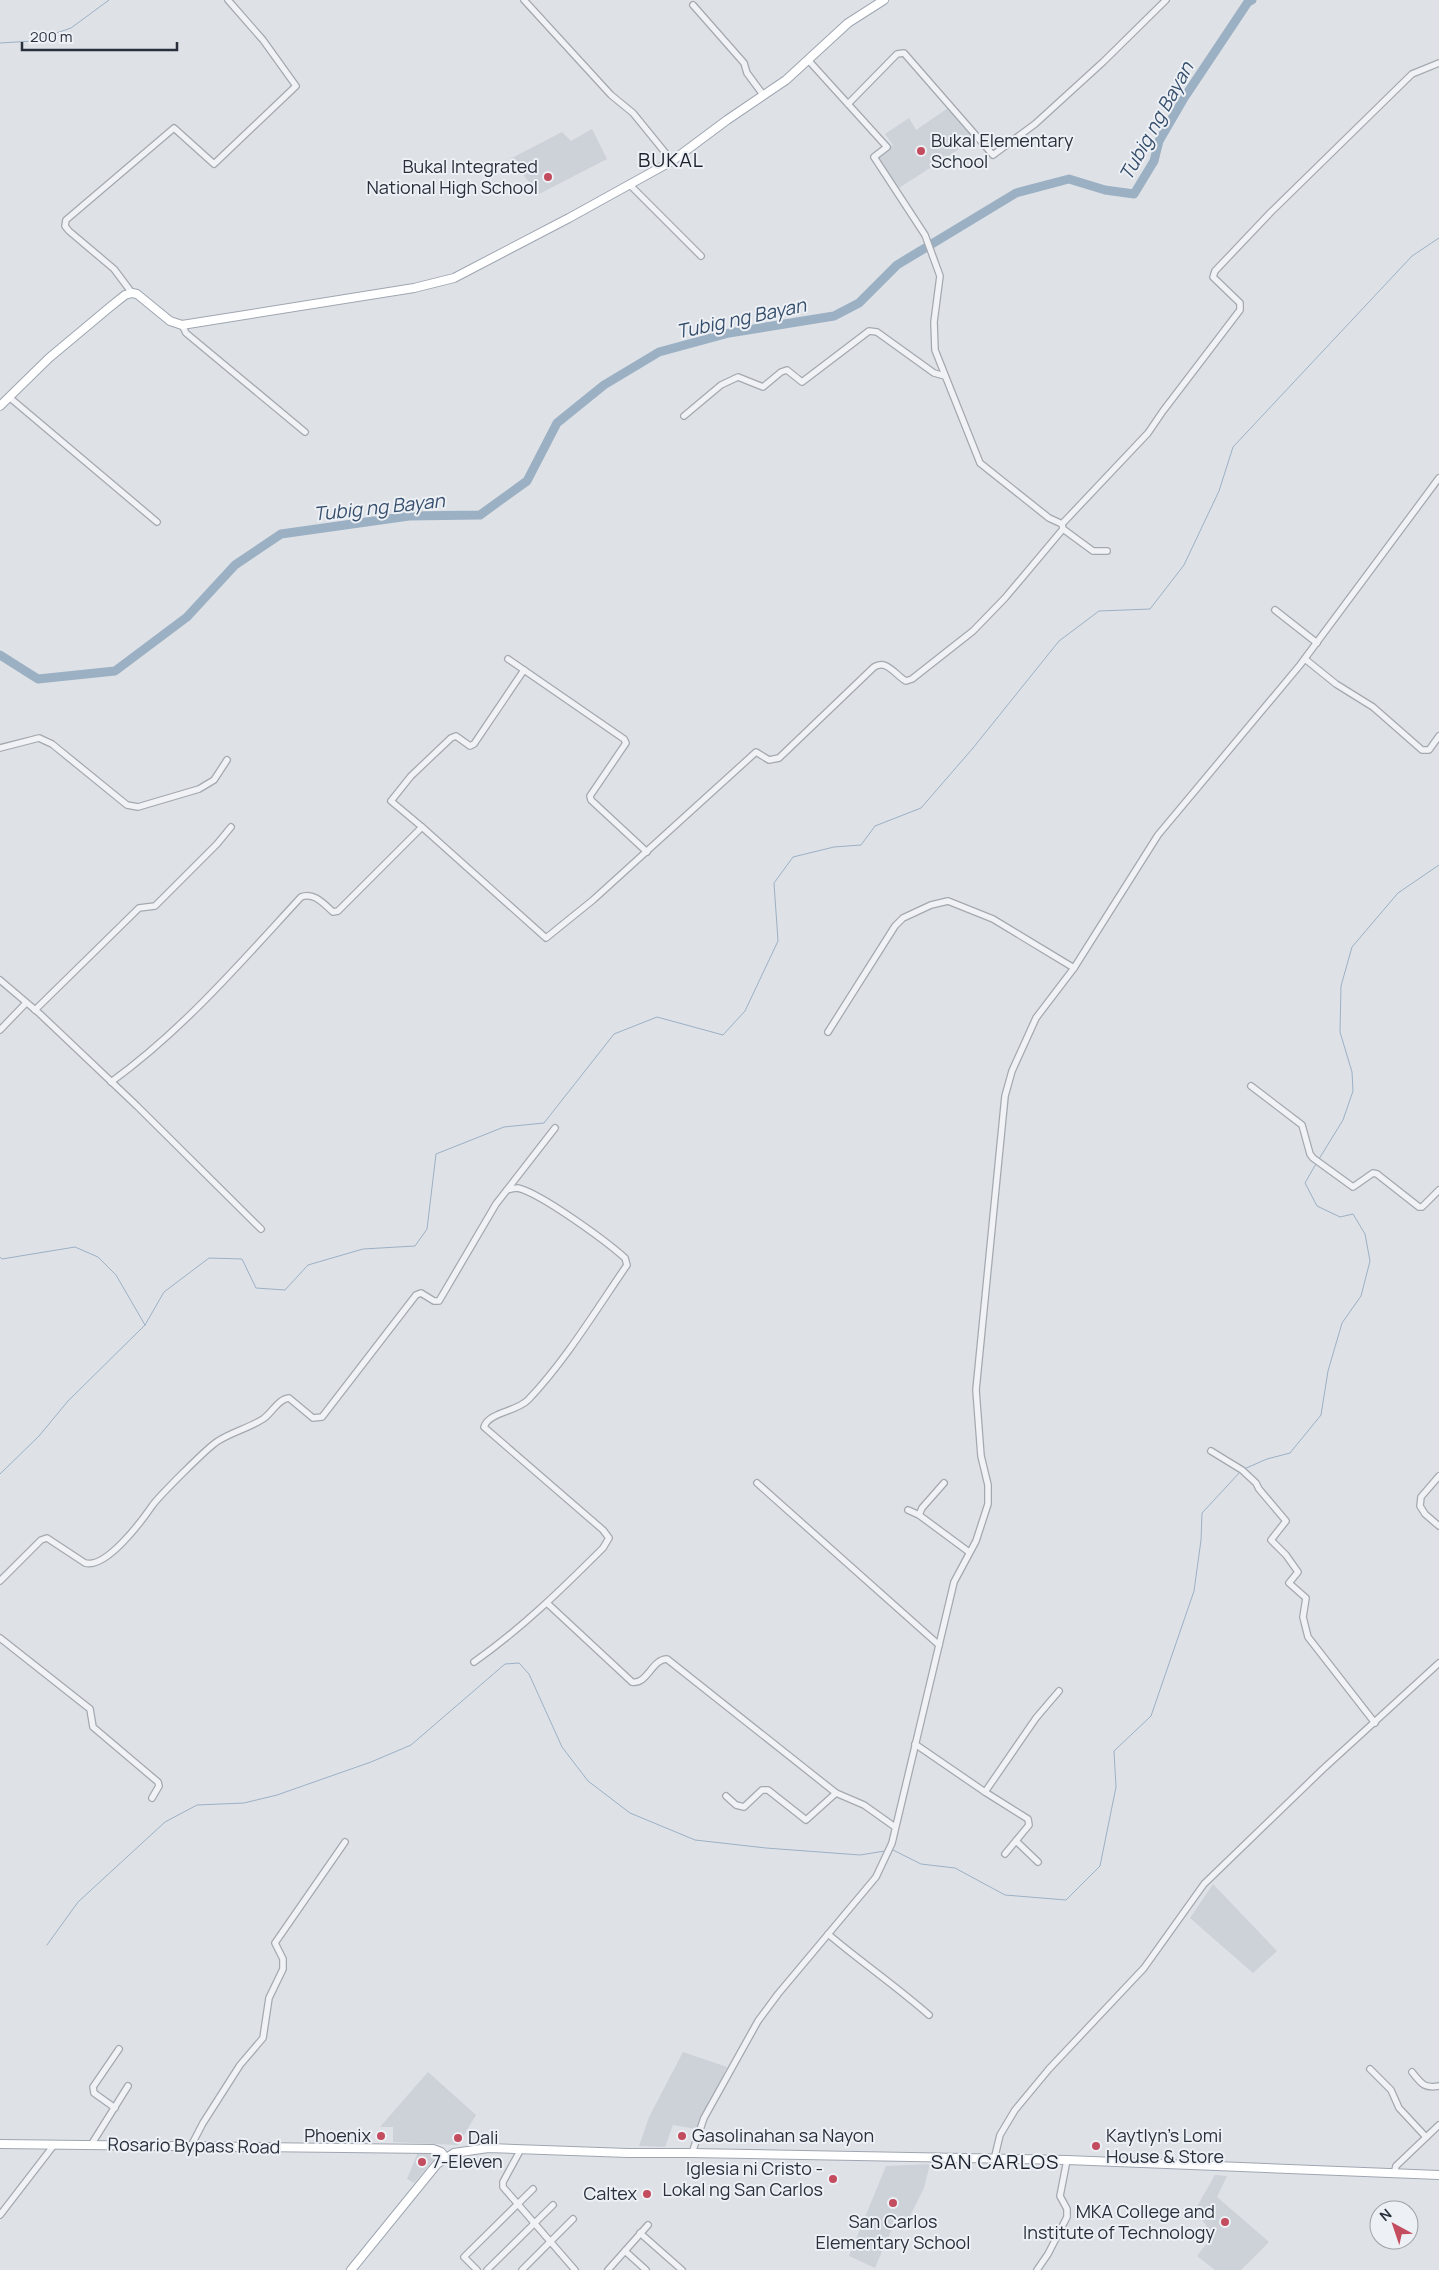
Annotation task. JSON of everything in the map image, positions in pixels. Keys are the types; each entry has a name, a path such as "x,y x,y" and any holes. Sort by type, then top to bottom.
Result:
{"main road":[{"path":"0,406 50,358 118,301 132,292 170,321 182,326 414,288 454,278 672,161 727,120 764,96 809,61 848,22 884,0"},
{"name":"Rosario Bypass Road","path":"0,2144 433,2149 445,2157"},
{"path":"351,2270 416,2188 445,2157 463,2150 521,2149 628,2153 1066,2160 1439,2175"}],"street":[{"path":"132,292 114,268 69,231 65,226 66,220 174,128 214,164 296,86 263,40 228,0"},
{"path":"524,0 611,95 633,113 672,161"},
{"path":"848,104 897,54 904,53 993,155 1035,124 1103,62 1166,0"},
{"path":"693,5 744,62 747,73 764,96"},
{"path":"809,61 887,147 874,157 925,235 932,249 940,276 934,322 935,350 980,463 1093,551 1107,551"},
{"path":"524,670 474,744 470,746 456,736 451,738 411,776 391,802 422,827 546,938 593,900 756,752 769,760 779,758 874,666 880,663 884,664 906,681 912,679 973,630 1005,598 1062,527 1148,433 1162,410 1240,310 1240,303 1213,277 1215,271 1271,212 1412,74 1439,64"},
{"path":"630,185 701,256"},
{"path":"182,326 186,333 305,432"},
{"path":"684,416 721,385 738,376 763,387 781,372 787,370 802,382 869,331 877,332 934,373 945,376"},
{"path":"9,397 157,522"},
{"path":"692,2153 704,2118 758,2021 778,1994 876,1878 892,1843 954,1582 976,1541 988,1504 988,1485 980,1456 976,1390 1005,1096 1012,1071 1036,1018 1074,968 1165,825 1305,659 1439,478"},
{"path":"1275,610 1317,643"},
{"path":"508,658 624,739 626,744 590,796 646,852"},
{"path":"1305,659 1336,684 1373,707 1422,750 1429,750 1439,736"},
{"path":"0,748 38,738 52,744 128,805 138,807 199,789 214,780 226,760"},
{"path":"34,1010 139,908 154,906 217,844 231,827"},
{"path":"111,1082 143,1058 220,986 301,897 308,894 315,897 332,912 338,911 422,827"},
{"path":"828,1032 895,926 903,918 931,905 948,902 993,919 1074,968"},
{"path":"0,980 111,1082 261,1229"},
{"path":"0,1030 26,1003"},
{"path":"1251,1086 1302,1125 1313,1158 1353,1187 1373,1173 1377,1174 1419,1207 1422,1207 1439,1190"},
{"path":"0,1581 41,1540 47,1538 85,1563 91,1565 98,1562 136,1529 153,1505 216,1441 263,1419 284,1399 289,1398 313,1418 322,1417 416,1295 421,1293 438,1301 496,1204 555,1128"},
{"path":"474,1662 504,1641 547,1603 603,1548 609,1538 603,1530 484,1427 488,1420 520,1408 544,1383 627,1265 625,1258 563,1213 534,1195 516,1188 507,1190"},
{"path":"1211,1451 1242,1470 1256,1483 1286,1521 1271,1540 1295,1565 1298,1572 1289,1583 1306,1598 1303,1617 1308,1636 1375,1723"},
{"path":"1439,1476 1421,1497 1420,1506 1425,1514 1439,1526"},
{"path":"757,1483 939,1645"},
{"path":"919,1515 922,1508 944,1483"},
{"path":"908,1510 919,1515 969,1552"},
{"path":"547,1603 632,1682 640,1681 662,1659 672,1662 742,1720 758,1730 836,1793 860,1803 896,1827"},
{"path":"0,1638 90,1709 93,1727 158,1782 159,1786 152,1798"},
{"path":"994,2160 1000,2135 1015,2110 1049,2069 1144,1968 1204,1884 1439,1663"},
{"path":"985,1792 1036,1718 1059,1691"},
{"path":"915,1744 1028,1819 1029,1825 1005,1854"},
{"path":"726,1796 736,1805 744,1807 762,1790 768,1790 806,1820 836,1793"},
{"path":"1016,1841 1038,1862"},
{"path":"191,2146 203,2123 240,2065 263,2038 268,1998 283,1969 283,1959 275,1943 345,1842"},
{"path":"828,1934 864,1965 906,1995 929,2015"},
{"path":"115,2108 94,2092 93,2087 118,2049"},
{"path":"1370,2069 1391,2090 1399,2108 1426,2137"},
{"path":"1412,2072 1423,2086 1427,2088 1439,2086"},
{"path":"91,2145 128,2086"},
{"path":"1394,2174 1396,2166 1439,2125"},
{"path":"0,2215 54,2145"},
{"path":"521,2149 503,2182 503,2187 575,2270"},
{"path":"1036,2270 1048,2254 1067,2217 1067,2209 1060,2196 1066,2160"},
{"path":"477,2270 464,2257 533,2189"},
{"path":"487,2270 553,2205"},
{"path":"523,2270 573,2219"},
{"path":"610,2270 648,2225"},
{"path":"640,2233 682,2270"},
{"path":"625,2251 646,2270"}],"shaded area":[{"name":"Bukal Elementary School","path":"951,106 976,138 899,188 876,157 893,145 885,134 909,118 916,130"},
{"name":"Bukal Integrated National High School","path":"592,129 607,159 539,194 510,159 562,132 571,141"},
{"path":"1213,1884 1277,1951 1253,1973 1190,1918"},
{"path":"683,2052 727,2067 696,2129 673,2125 665,2147 639,2146 649,2117"},
{"path":"428,2072 476,2115 458,2145 393,2142 393,2127 380,2127"},
{"path":"418,2152 438,2154 414,2183 407,2179"},
{"name":"San Carlos Elementary School","path":"930,2164 924,2188 906,2224 896,2219 875,2268 849,2256 886,2166"},
{"name":"MKA College and Institute of Technology","path":"1215,2175 1227,2176 1217,2197 1269,2242 1241,2270 1215,2270 1197,2256 1213,2235 1195,2210"}],"waterway":[{"path":"0,43 33,41 71,28 109,0"},
{"name":"Tubig ng Bayan","path":"0,655 38,679 115,671 187,617 235,565 281,534 409,516 480,515 527,481 557,423 604,385 659,352 729,333 834,316 859,303 897,265 1016,193 1069,179 1105,190 1134,194 1154,161 1159,141 1184,98 1248,2 1252,0"},
{"path":"0,1474 39,1436 68,1401 145,1325 164,1292 209,1258 242,1259 256,1288 285,1290 308,1265 363,1249 415,1246 427,1229 436,1154 504,1127 544,1123 614,1034 657,1017 723,1035 745,1011 778,941 774,883 793,857 834,847 861,845 875,826 921,808 973,748 1059,641 1099,611 1150,609 1184,565 1219,491 1233,447 1412,256 1439,238"},
{"path":"1319,1159 1343,1120 1353,1091 1352,1072 1340,1032 1341,986 1352,947 1398,893 1439,865"},
{"path":"1244,1469 1267,1459 1290,1453 1321,1415 1328,1371 1342,1323 1361,1296 1370,1261 1365,1234 1353,1214 1340,1217 1317,1206 1305,1183 1317,1162"},
{"path":"0,1257 2,1259 75,1247 98,1257 116,1275 145,1325"},
{"path":"893,1850 921,1864 955,1868 1005,1895 1066,1900 1100,1866 1116,1787 1114,1751 1151,1716 1194,1591 1201,1540 1202,1513 1241,1471"},
{"path":"47,1945 78,1902 165,1822 197,1805 244,1803 277,1795 371,1762 411,1745 505,1664 519,1663 529,1674 562,1747 588,1781 630,1813 695,1840 766,1848 860,1855 885,1851"}],"place":[{"name":"Bukal Elementary School","path":"921,151"},
{"name":"Bukal Integrated National High School","path":"548,177"},
{"name":"Phoenix","path":"381,2136"},
{"name":"Gasolinahan sa Nayon","path":"682,2136"},
{"name":"Dali","path":"458,2138"},
{"name":"Kaytlyn's Lomi House & Store","path":"1096,2146"},
{"name":"7-Eleven","path":"422,2162"},
{"name":"Iglesia ni Cristo - Lokal ng San Carlos","path":"833,2179"},
{"name":"Caltex","path":"647,2194"},
{"name":"San Carlos Elementary School","path":"893,2203"},
{"name":"MKA College and Institute of Technology","path":"1225,2222"}],"district":[{"name":"BUKAL","path":"671,160"},
{"name":"SAN CARLOS","path":"995,2162"}]}
